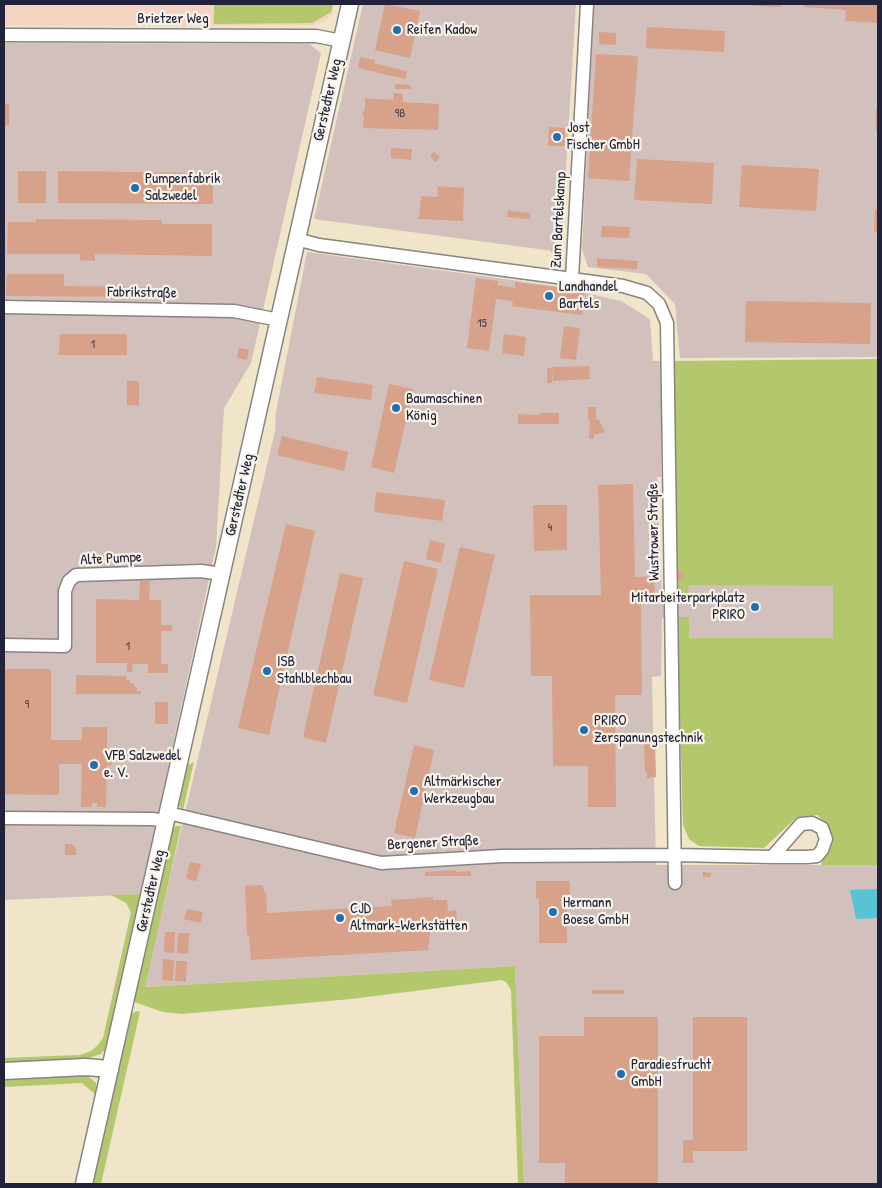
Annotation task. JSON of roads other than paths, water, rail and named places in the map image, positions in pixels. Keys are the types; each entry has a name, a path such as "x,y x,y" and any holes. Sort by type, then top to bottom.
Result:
{"street":[{"name":"Gerstedter Weg","path":"84,1184 350,4"},
{"name":"Zum Bartelskamp","path":"296,239 328,246 572,279 587,4"},
{"name":"Brietzer Weg","path":"4,35 302,36 342,41"},
{"name":"Wustrower Straße","path":"572,279 623,286 647,293 659,304 667,323 675,883"},
{"name":"Fabrikstraße","path":"4,307 234,311 278,320"},
{"name":"Alte Pumpe","path":"4,645 65,646 65,591 69,581 76,575 201,572 222,574"},
{"name":"Bergener Straße","path":"167,817 380,862 502,856 675,855 772,857"},
{"path":"4,818 167,817"},
{"path":"4,1071 85,1068 110,1070"}],"water":[{"path":"878,889 878,918 856,919 850,890"}],"place":[{"name":"Reifen Kadow","path":"397,30"},
{"name":"Jost Fischer GmbH","path":"557,137"},
{"name":"Pumpenfabrik Salzwedel","path":"135,188"},
{"name":"Landhandel Bartels","path":"549,296"},
{"name":"Baumaschinen König","path":"396,408"},
{"name":"Mitarbeiterparkplatz PRIRO","path":"755,607"},
{"name":"ISB Stahlblechbau","path":"267,671"},
{"name":"PRIRO Zerspanungstechnik","path":"584,730"},
{"name":"VFB Salzwedel e. V.","path":"94,765"},
{"name":"Altmärkischer Werkzeugbau","path":"414,791"},
{"name":"Hermann Boese GmbH","path":"553,912"},
{"name":"CJD Altmark-Werkstätten","path":"340,918"},
{"name":"Paradiesfrucht GmbH","path":"621,1074"}]}
